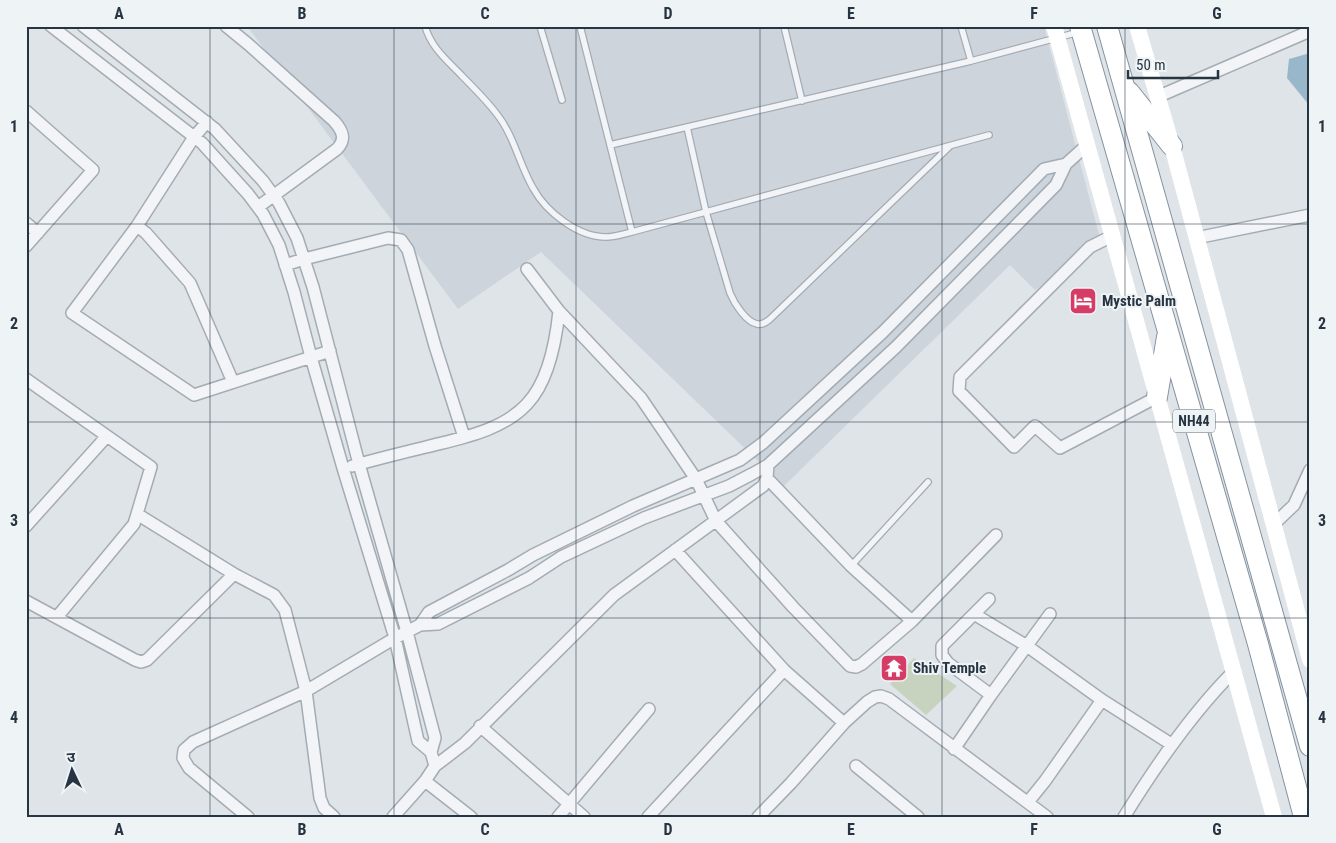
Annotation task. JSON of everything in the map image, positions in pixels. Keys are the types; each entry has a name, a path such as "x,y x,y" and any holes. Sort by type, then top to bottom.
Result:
{"highway":[{"name":"NH44","path":"1107,26 1310,746"},
{"name":"NH44","path":"1080,29 1258,644 1304,817"},
{"path":"1123,84 1172,146"},
{"path":"1157,397 1168,332"}],"street":[{"path":"51,26 202,144 248,194 263,214 279,245 294,292 342,468 395,638 418,741 431,752 435,766"},
{"path":"83,26 215,129 263,181 279,203 298,238 436,738 431,752"},
{"path":"226,26 334,121 342,131 342,141 337,149 258,207"},
{"path":"1138,26 1310,660"},
{"path":"1157,96 1310,31"},
{"path":"1055,32 1274,817"},
{"path":"26,111 93,170 26,246"},
{"path":"207,122 194,138 137,226 72,313 194,395 330,351"},
{"path":"248,817 189,768 183,758 184,750 193,742 306,691 395,638 420,625 438,624 518,584 561,557 644,518 729,486 768,465 896,346 1056,185 1066,164 1087,146"},
{"path":"420,625 429,612 533,556 633,506 740,460 763,443 883,332 1044,169 1066,164"},
{"path":"1196,238 1310,215"},
{"path":"994,220 1007,234"},
{"path":"26,223 38,232"},
{"path":"137,226 146,232 190,283 233,382"},
{"path":"1112,236 1090,247 960,377 959,391 1014,447 1035,426 1060,448 1157,397"},
{"path":"285,265 388,238 401,240 408,250 435,346 464,437"},
{"path":"528,269 559,311 640,398 696,479 716,521 793,607 850,666 856,667 862,664 912,621 996,535"},
{"path":"342,468 464,437 514,417 529,403 542,380 557,332 559,311"},
{"path":"834,377 847,392"},
{"path":"27,381 151,467 134,524 57,618"},
{"path":"26,526 107,436"},
{"path":"393,817 425,781 435,766 465,743 614,595 763,486 767,478 768,465"},
{"path":"1273,525 1294,506 1310,470"},
{"path":"767,478 851,566 912,621"},
{"path":"137,514 234,574 274,595 285,610 306,691 320,798 324,808 332,816"},
{"path":"675,550 784,670 844,723"},
{"path":"508,570 518,584"},
{"path":"26,601 135,660 144,662 234,574"},
{"path":"988,599 942,646 942,655 948,663 992,695"},
{"path":"974,614 1027,646 1102,700 1171,744"},
{"path":"954,749 1050,614"},
{"path":"648,817 784,670"},
{"path":"1127,814 1171,744 1216,688 1234,671"},
{"path":"758,817 791,784 844,723 867,702 881,696 889,699 1047,817"},
{"path":"1028,802 1102,700"},
{"path":"558,817 649,709"},
{"path":"480,726 584,817"},
{"path":"856,766 918,817"},
{"path":"425,781 471,817"}],"lane":[{"path":"424,26 438,51 498,115 507,130 533,188 542,201 566,223 594,236 605,237 632,232 989,135"},
{"path":"540,26 562,100"},
{"path":"580,26 632,232"},
{"path":"784,26 802,101"},
{"path":"961,26 971,61"},
{"path":"610,145 971,61 1055,32 1080,29"},
{"path":"687,127 706,212 734,302 740,311 752,322 758,324 769,320 952,145"},
{"path":"851,566 928,482"}],"shaded area":[{"path":"247,26 1044,26 1102,246 1035,290 1010,265 784,486 541,252 458,309"}],"green space":[{"path":"914,658 957,686 926,715 890,684"}],"water":[{"path":"1310,53 1309,105 1287,78 1289,59"}],"place":[{"name":"Mystic Palm","path":"1083,301"},
{"name":"Shiv Temple","path":"894,668"}]}
